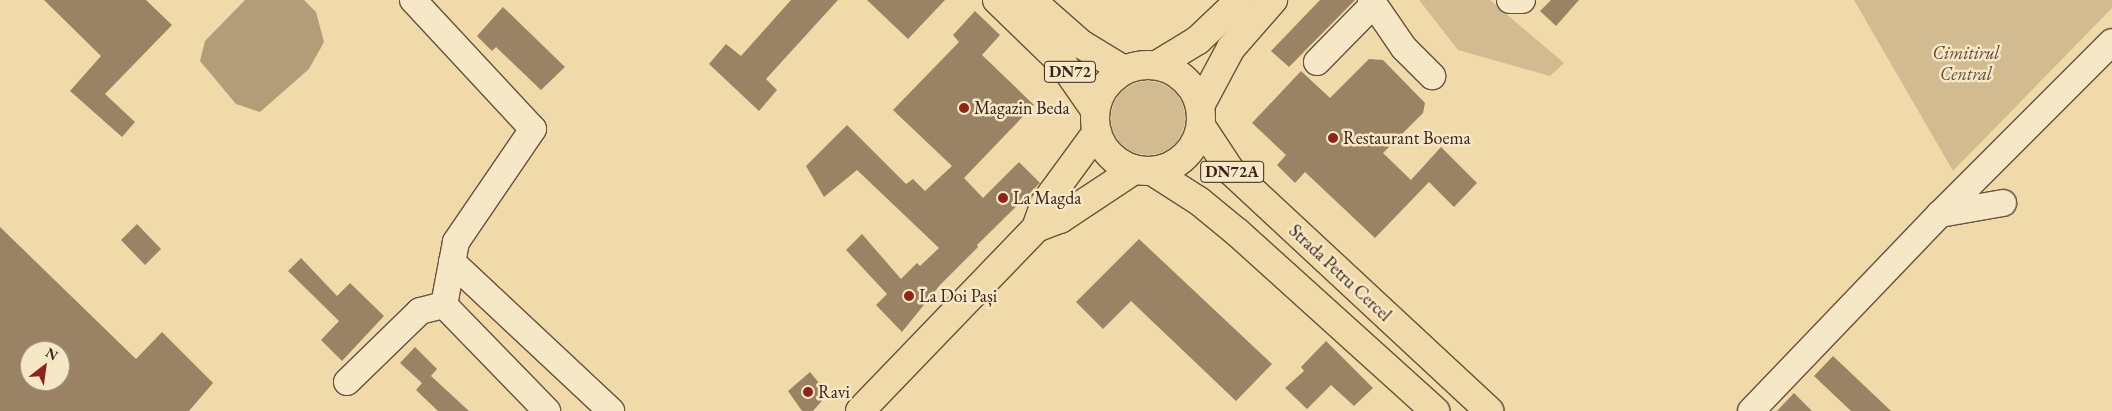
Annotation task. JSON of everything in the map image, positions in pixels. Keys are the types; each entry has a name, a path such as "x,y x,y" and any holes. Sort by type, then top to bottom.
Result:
{"main road":[{"name":"DN72","path":"997,0 1063,64 1096,121 1110,156 1143,170"},
{"path":"1030,0 1081,44 1124,70"},
{"path":"1157,65 1198,40 1240,0"},
{"path":"1201,116 1232,48 1274,0"},
{"name":"DN72","path":"860,411 1036,228 1045,203 1096,121 1106,85 1124,70 1140,65 1157,65"},
{"path":"1157,65 1187,81 1201,116"},
{"name":"DN72","path":"1036,228 1060,219 1143,170 1171,167 1186,156 1197,140 1201,116"},
{"name":"Strada Petru Cercel","path":"1201,116 1230,170 1489,411"},
{"name":"Strada Petru Cercel","path":"1143,170 1199,201 1238,233 1435,411"}],"lane":[{"path":"413,0 533,129 456,242 444,305"},
{"path":"1510,0 1522,0"},
{"path":"1316,62 1372,2 1404,48 1432,76"},
{"path":"1751,411 1940,214 2112,42"},
{"path":"1940,214 2003,203"},
{"path":"452,262 611,411"},
{"path":"347,382 420,310 444,305"},
{"path":"444,305 547,411"}],"green space":[{"path":"1419,0 1490,0 1564,63 1550,76 1458,50"},
{"name":"Cimitirul Central","path":"1854,0 2112,0 2112,8 1953,171"},
{"path":"1141,81 1155,81 1169,87 1179,97 1185,111 1183,132 1169,149 1155,155 1141,155 1127,149 1117,139 1111,125 1111,111 1117,97 1127,87"}],"shaded area":[{"path":"245,0 304,0 316,12 324,42 309,69 260,112 236,104 200,61 205,41"}],"building":[{"path":"44,0 146,0 172,25 105,94 135,122 122,137 70,91 101,56"},
{"path":"791,0 838,0 766,79 777,90 759,111 709,64 726,44 741,56"},
{"path":"867,0 945,0 908,39"},
{"path":"1320,0 1355,0 1289,67 1271,51"},
{"path":"1551,0 1579,0 1556,26 1540,11"},
{"path":"503,7 565,67 541,90 496,47 492,51 477,36"},
{"path":"975,11 1000,35 982,55 1034,105 964,178 983,198 1019,162 1040,183 977,245 978,247 940,285 902,332 876,305 887,294 846,250 862,234 901,279 917,263 920,266 939,248 857,170 824,197 806,166 847,125 906,184 913,179 925,191 952,166 893,110 959,42 953,35"},
{"name":"Restaurant Boema","path":"1369,59 1383,60 1425,103 1423,113 1383,153 1411,180 1441,147 1477,183 1454,207 1429,182 1375,238 1305,172 1295,183 1277,165 1286,155 1252,123 1301,71 1330,98"},
{"path":"137,224 161,249 145,265 121,240"},
{"path":"0,227 136,359 162,332 213,383 189,411 0,411"},
{"path":"1139,239 1272,364 1236,401 1131,301 1103,329 1076,302"},
{"path":"301,258 337,296 350,283 384,316 342,361 321,340 339,321 288,271"},
{"path":"1326,341 1373,388 1354,406 1331,385 1307,409 1285,388 1304,371 1301,367"},
{"path":"415,347 437,369 431,376 469,411 438,411 416,390 422,383 400,363"},
{"path":"1833,356 1891,411 1851,411 1814,376"},
{"name":"Ravi","path":"810,372 828,394 813,411 802,411 788,391"},
{"path":"1794,393 1812,411 1777,411"}],"place":[{"name":"Magazin Beda","path":"964,108"},
{"name":"Restaurant Boema","path":"1333,138"},
{"name":"La Magda","path":"1003,198"},
{"name":"La Doi Pași","path":"909,296"},
{"name":"Ravi","path":"808,392"}]}
